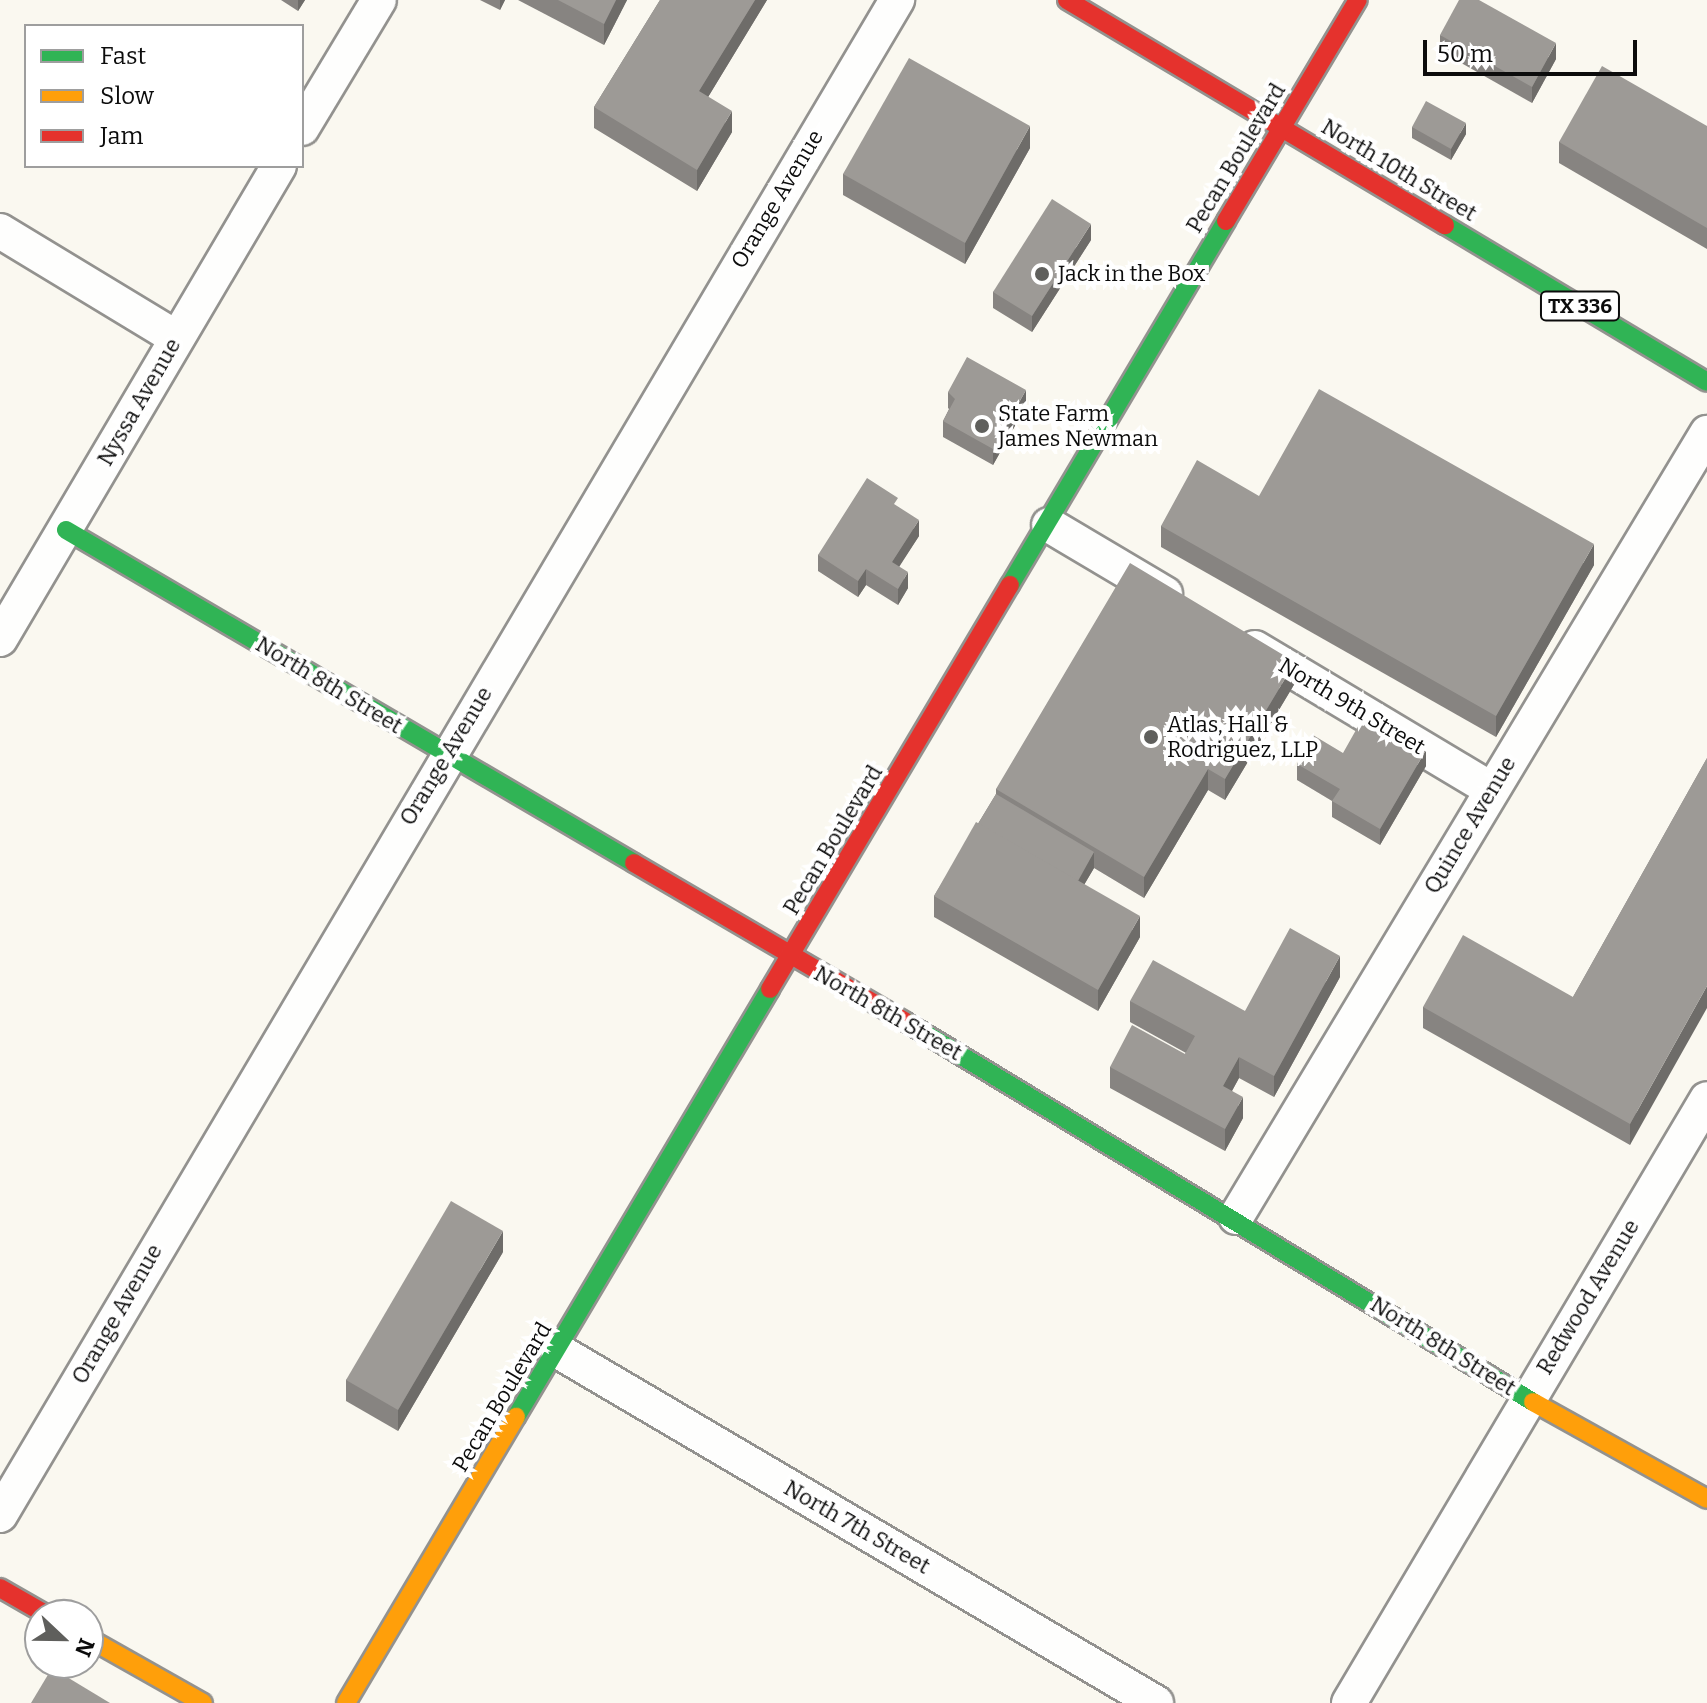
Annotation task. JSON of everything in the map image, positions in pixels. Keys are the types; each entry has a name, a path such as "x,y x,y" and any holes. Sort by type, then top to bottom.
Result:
{"main road":[{"name":"North 10th Street","path":"1067,0 1707,382"},
{"name":"Pecan Boulevard","path":"346,1703 1049,525 1358,0"},
{"name":"North 8th Street","path":"66,530 1236,1217 1527,1399 1707,1499"},
{"path":"0,1588 24,1602"},
{"path":"104,1647 203,1703"}],"street":[{"path":"304,125 379,0"},
{"name":"Orange Avenue","path":"0,1515 446,754 897,0"},
{"name":"Nyssa Avenue","path":"0,639 66,530 175,337 278,168"},
{"path":"0,231 175,337"},
{"name":"Quince Avenue","path":"1236,1217 1707,433"},
{"path":"1049,525 1189,609"},
{"name":"North 9th Street","path":"1229,632 1491,789"},
{"name":"Redwood Avenue","path":"1349,1703 1707,1099"},
{"name":"North 7th Street","path":"558,1351 1156,1703"}],"building":[{"path":"558,0 616,0 604,24"},
{"path":"660,0 755,0 699,91 732,111 697,170 594,107"},
{"path":"1459,0 1479,0 1556,43 1532,87 1440,35"},
{"path":"909,58 1030,126 965,243 843,174"},
{"path":"1602,66 1707,126 1707,228 1559,142"},
{"path":"1426,101 1466,123 1451,149 1412,127"},
{"name":"Jack in the Box","path":"1052,199 1091,224 1032,316 993,292"},
{"name":"State Farm James Newman","path":"967,357 1026,390 993,449 943,421 955,399 948,392"},
{"path":"1319,389 1594,544 1496,716 1161,526 1197,460 1259,496"},
{"path":"867,478 898,498 894,504 919,520 892,562 908,572 898,589 866,569 858,581 818,555"},
{"name":"Atlas, Hall & Rodriguez, LLP","path":"1130,563 1295,662 1225,779 1208,769 1144,877 996,789"},
{"path":"1365,714 1426,750 1380,829 1332,801 1340,789 1297,764 1313,735 1343,753"},
{"path":"1707,758 1707,986 1630,1124 1423,1007 1463,935 1573,997"},
{"path":"996,794 1094,852 1078,881 978,824"},
{"path":"976,822 1140,916 1098,990 934,896"},
{"path":"1290,928 1340,956 1274,1076 1239,1057 1223,1086 1243,1097 1225,1129 1110,1067 1132,1025 1185,1054 1195,1036 1130,1001 1153,960 1245,1011"},
{"path":"451,1201 503,1231 398,1410 346,1380"},
{"path":"45,1679 70,1679 110,1703 31,1703"}],"traffic: fast":[{"path":"1010,585 1226,221"},
{"path":"1445,225 1707,382"},
{"path":"66,530 634,863"},
{"path":"516,1417 770,989"},
{"path":"904,1021 1533,1402"}],"traffic: slow":[{"path":"1533,1402 1707,1499"},
{"path":"346,1703 516,1417"},
{"path":"104,1647 203,1703"}],"traffic: jam":[{"path":"1067,0 1445,225"},
{"path":"1226,221 1358,0"},
{"path":"770,989 1010,585"},
{"path":"634,863 904,1021"},
{"path":"0,1588 24,1602"}],"place":[{"name":"Jack in the Box","path":"1042,274"},
{"name":"State Farm James Newman","path":"982,426"},
{"name":"Atlas, Hall & Rodriguez, LLP","path":"1151,737"}]}
